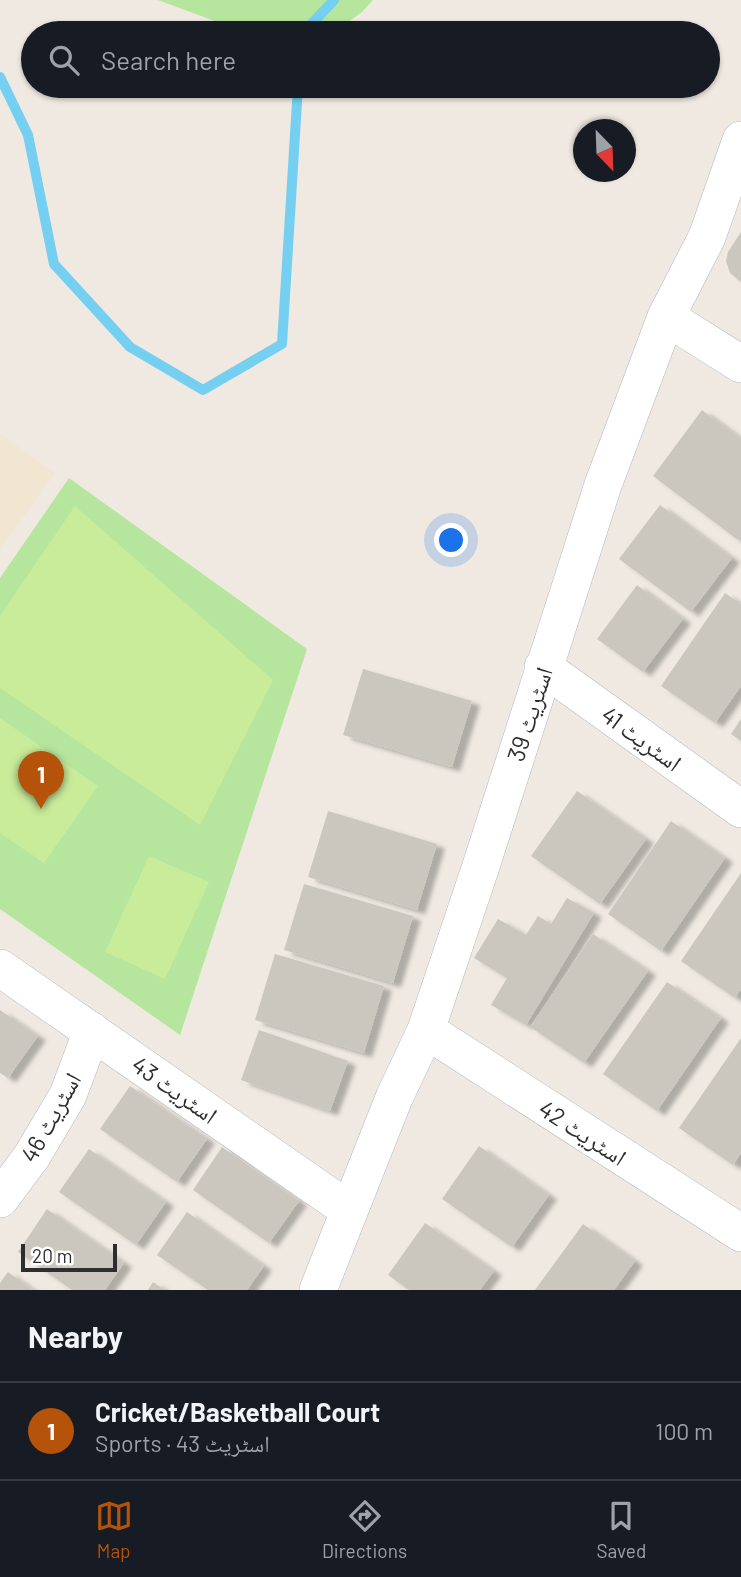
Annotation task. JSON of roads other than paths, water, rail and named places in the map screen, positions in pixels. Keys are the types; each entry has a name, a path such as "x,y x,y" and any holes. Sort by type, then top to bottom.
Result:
{"street":[{"name":"اسٹریٹ 39","path":"318,1290 394,1098 426,1030 603,485 666,317 707,237 741,139"},
{"path":"666,317 741,364"},
{"name":"اسٹریٹ 41","path":"543,667 741,808"},
{"name":"اسٹریٹ 43","path":"0,968 349,1210"},
{"name":"اسٹریٹ 42","path":"426,1030 741,1233"},
{"name":"اسٹریٹ 46","path":"0,1199 32,1156 68,1095 92,1031"}],"waterway":[{"path":"314,21 334,0"},
{"path":"0,77 28,135 54,264 130,347 203,390 282,344 297,98"}],"place":[{"name":"Cricket/Basketball Court","path":"41,809"}]}
